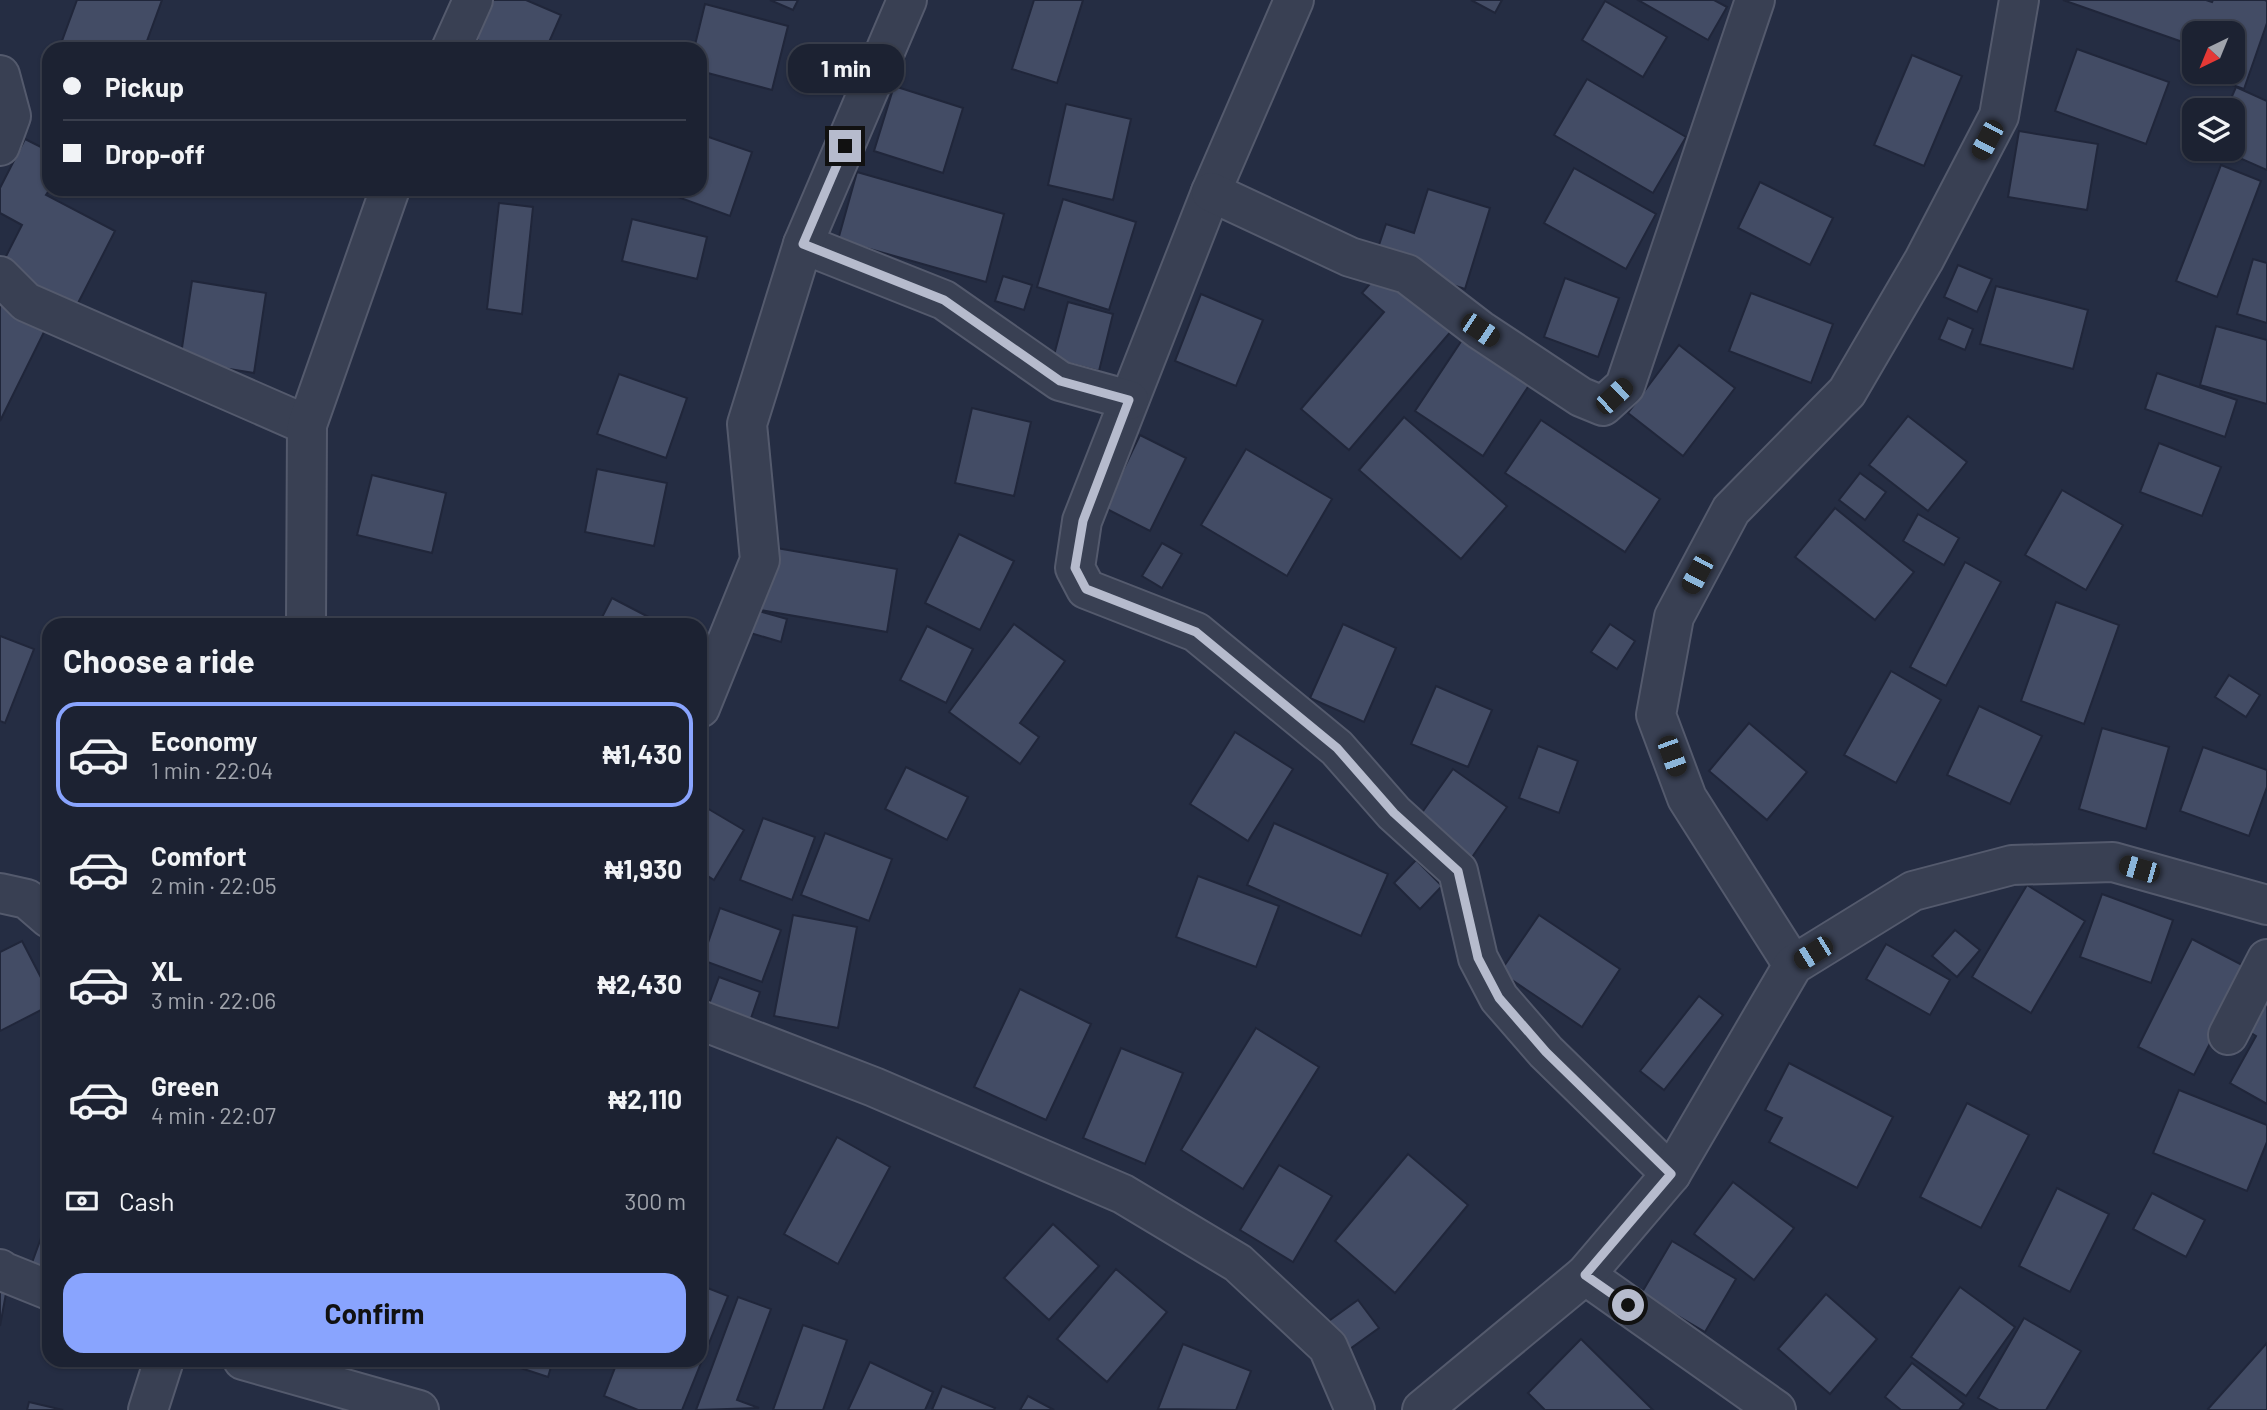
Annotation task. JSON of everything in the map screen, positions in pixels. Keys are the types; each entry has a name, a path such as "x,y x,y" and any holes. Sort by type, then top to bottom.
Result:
{"street":[{"path":"454,42 473,0"},
{"path":"707,691 760,560 747,424 803,244 907,0"},
{"path":"1294,0 1211,191 1129,400 1083,521 1075,568 1086,589 1196,632 1337,748 1394,813 1458,871 1478,958 1499,998 1546,1052 1671,1174"},
{"path":"1211,191 1350,257 1407,274 1480,330 1581,397 1603,406 1625,386 1755,0"},
{"path":"1793,965 1687,798 1656,715 1674,617 1731,510 1847,392 1924,260 1999,116 2019,0"},
{"path":"0,75 11,116 0,146"},
{"path":"306,618 307,425 388,196"},
{"path":"803,244 944,300 1060,381 1129,400"},
{"path":"0,276 26,302 307,425"},
{"path":"1422,1410 1585,1275 1671,1174 1793,965 1913,891 2012,865 2113,862 2267,905"},
{"path":"0,893 27,899 42,912"},
{"path":"2228,1035 2267,959"},
{"path":"707,1023 874,1087 1123,1194 1238,1264 1328,1347 1355,1410"},
{"path":"0,1269 42,1287"},
{"path":"1585,1275 1776,1410"},
{"path":"148,1410 162,1367"},
{"path":"268,1367 419,1410"}],"building":[{"path":"77,0 162,0 147,42 62,42"},
{"path":"481,0 526,0 561,15 549,42 482,42 466,35"},
{"path":"770,0 798,0 793,10"},
{"path":"1034,0 1083,0 1057,83 1012,69"},
{"path":"1471,0 1502,0 1495,13"},
{"path":"1638,0 1714,0 1727,7 1708,40"},
{"path":"2063,0 2267,1 2267,23 2244,89 2230,84 2245,84 2245,21 2182,21 2182,42"},
{"path":"1605,1 1667,37 1643,77 1582,40"},
{"path":"705,4 788,26 772,90 707,73 707,42 696,42"},
{"path":"2077,49 2169,82 2146,144 2055,111"},
{"path":"1912,55 1962,76 1924,166 1874,145"},
{"path":"1587,79 1686,137 1653,193 1554,135"},
{"path":"894,86 963,108 943,173 874,151"},
{"path":"2236,87 2267,101 2267,170 2245,160 2245,98 2231,98"},
{"path":"1066,104 1131,119 1113,200 1048,185"},
{"path":"2019,131 2098,144 2087,210 2008,197"},
{"path":"707,136 752,152 730,216 675,196 707,196"},
{"path":"25,139 42,148 42,196 48,196 115,231 76,307 0,268 22,225 0,213 0,188"},
{"path":"2221,165 2261,181 2217,297 2176,281"},
{"path":"1574,168 1656,214 1626,269 1544,223"},
{"path":"857,172 1004,214 986,282 838,240"},
{"path":"1760,182 1833,218 1810,265 1738,228"},
{"path":"1428,189 1490,208 1465,289 1374,260 1386,224 1414,233"},
{"path":"1063,199 1136,222 1109,310 1037,287"},
{"path":"499,203 533,207 522,314 487,309"},
{"path":"632,219 707,237 697,279 622,261"},
{"path":"2253,259 2267,263 2267,323 2237,314"},
{"path":"1958,265 1992,279 1977,312 1944,297"},
{"path":"1383,269 1453,329 1349,450 1301,409 1384,312 1362,293"},
{"path":"1003,276 1032,285 1024,310 995,301"},
{"path":"1565,278 1619,298 1598,357 1544,337"},
{"path":"192,281 266,293 254,373 180,361"},
{"path":"1996,286 2088,310 2073,369 1980,344"},
{"path":"1751,293 1833,324 1811,383 1729,351"},
{"path":"1201,294 1263,320 1236,386 1175,361"},
{"path":"0,298 49,322 0,421"},
{"path":"1068,302 1113,314 1099,371 1053,359"},
{"path":"1948,318 1973,329 1965,350 1939,339"},
{"path":"2216,326 2267,340 2267,404 2200,385"},
{"path":"1470,328 1537,373 1483,456 1415,411"},
{"path":"1679,345 1735,388 1683,456 1628,413"},
{"path":"2157,373 2237,400 2225,437 2145,409"},
{"path":"619,374 687,398 666,458 597,434"},
{"path":"972,408 1031,422 1014,496 955,483"},
{"path":"1908,416 1967,462 1928,511 1869,465"},
{"path":"1404,417 1507,506 1461,559 1359,470"},
{"path":"1541,420 1660,499 1625,552 1505,473"},
{"path":"1140,435 1186,458 1150,531 1105,508"},
{"path":"2159,443 2221,467 2202,516 2140,492"},
{"path":"1246,449 1332,499 1287,576 1201,525"},
{"path":"597,469 667,483 654,546 585,532"},
{"path":"1860,473 1886,492 1865,520 1839,500"},
{"path":"372,475 446,493 432,553 357,535"},
{"path":"2062,490 2123,525 2086,590 2025,555"},
{"path":"1835,508 1914,572 1875,620 1795,557"},
{"path":"1918,514 1959,538 1944,565 1903,541"},
{"path":"959,534 1014,561 980,630 925,603"},
{"path":"1162,543 1182,554 1162,588 1142,576"},
{"path":"765,546 897,569 887,632 754,609"},
{"path":"1965,562 2001,582 1946,686 1910,667"},
{"path":"612,598 651,618 602,618"},
{"path":"2056,602 2119,625 2084,724 2021,701"},
{"path":"744,607 787,619 781,642 737,629"},
{"path":"1014,624 1065,661 1020,723 1039,737 1020,764 949,712"},
{"path":"1343,624 1396,648 1364,722 1310,698"},
{"path":"1610,624 1635,641 1617,669 1591,652"},
{"path":"927,626 973,649 946,703 900,680"},
{"path":"0,636 34,649 5,723 0,721"},
{"path":"1891,671 1941,700 1896,783 1844,755"},
{"path":"2229,675 2260,695 2246,717 2215,697"},
{"path":"1436,686 1492,710 1468,767 1411,744"},
{"path":"1979,706 2042,736 2010,804 1947,775"},
{"path":"1749,723 1807,772 1767,820 1709,771"},
{"path":"2102,728 2169,747 2146,829 2079,809"},
{"path":"1235,732 1293,769 1248,841 1190,804"},
{"path":"1538,746 1578,761 1559,813 1519,798"},
{"path":"2203,747 2267,770 2267,787 2249,836 2180,811"},
{"path":"906,767 968,797 947,840 885,809"},
{"path":"1453,769 1507,807 1470,860 1416,821"},
{"path":"707,808 744,830 714,880 707,876"},
{"path":"763,818 815,837 792,900 740,880"},
{"path":"1274,823 1388,874 1361,936 1247,885"},
{"path":"825,833 892,859 869,921 801,895"},
{"path":"1416,860 1442,886 1420,909 1394,883"},
{"path":"1198,876 1279,906 1256,967 1176,937"},
{"path":"2027,885 2085,921 2031,1013 1972,977"},
{"path":"2102,894 2173,920 2151,983 2080,957"},
{"path":"720,908 781,930 762,982 707,962 707,946"},
{"path":"793,915 857,927 838,1028 774,1016"},
{"path":"1539,915 1620,969 1582,1027 1500,972"},
{"path":"1955,930 1980,950 1957,977 1932,956"},
{"path":"2192,939 2248,968 2194,1075 2138,1047"},
{"path":"22,941 42,980 42,1010 0,1031 0,952"},
{"path":"1886,944 1950,980 1930,1015 1866,979"},
{"path":"719,977 760,992 748,1027 707,1012"},
{"path":"1020,989 1091,1024 1046,1120 974,1087"},
{"path":"1699,996 1723,1015 1664,1090 1640,1071"},
{"path":"2267,998 2267,1104 2230,1083 2256,1036 2248,1031"},
{"path":"1256,1028 1319,1067 1243,1189 1181,1150"},
{"path":"1121,1048 1183,1073 1145,1164 1083,1138"},
{"path":"1789,1063 1893,1117 1857,1188 1769,1142 1782,1118 1765,1110"},
{"path":"2179,1090 2267,1125 2267,1142 2247,1191 2153,1153"},
{"path":"1967,1103 2029,1135 1981,1228 1920,1197"},
{"path":"837,1137 890,1167 838,1264 784,1234"},
{"path":"1408,1154 1468,1205 1395,1293 1335,1241"},
{"path":"1279,1165 1332,1196 1293,1262 1240,1230"},
{"path":"1733,1182 1794,1228 1754,1280 1694,1234"},
{"path":"2057,1188 2109,1214 2070,1292 2019,1266"},
{"path":"2152,1193 2205,1220 2186,1257 2133,1229"},
{"path":"1053,1224 1099,1266 1049,1320 1004,1278"},
{"path":"42,1235 42,1276 29,1271"},
{"path":"1672,1241 1736,1279 1705,1332 1641,1294"},
{"path":"1116,1269 1167,1312 1107,1382 1057,1339"},
{"path":"0,1286 7,1288 0,1326"},
{"path":"1960,1287 2015,1327 1966,1396 1911,1357"},
{"path":"707,1288 728,1296 707,1348"},
{"path":"1826,1294 1877,1339 1830,1394 1778,1349"},
{"path":"738,1297 771,1309 737,1400 759,1408 696,1410"},
{"path":"1358,1300 1379,1328 1347,1351 1326,1323"},
{"path":"2024,1318 2081,1351 2046,1410 1999,1410 1978,1398"},
{"path":"803,1325 847,1340 823,1410 773,1410"},
{"path":"1581,1339 1653,1410 1545,1410 1528,1393"},
{"path":"2267,1343 2267,1410 2209,1410 2208,1409"},
{"path":"1183,1344 1251,1371 1236,1410 1158,1409"},
{"path":"870,1362 933,1392 925,1410 848,1410"},
{"path":"1912,1363 1964,1404 1959,1410 1901,1410 1885,1397"},
{"path":"517,1367 551,1367 548,1377"},
{"path":"615,1367 699,1367 682,1410 638,1410 604,1396"},
{"path":"942,1386 995,1408 932,1410"},
{"path":"1028,1396 1054,1410 1020,1410"},
{"path":"29,1402 63,1410 27,1410"}],"route":[{"path":"845,146 803,244 944,300 1060,381 1129,400 1083,521 1075,568 1086,589 1196,632 1337,748 1394,813 1458,871 1478,958 1499,998 1546,1052 1671,1174 1585,1275 1628,1305"}]}
